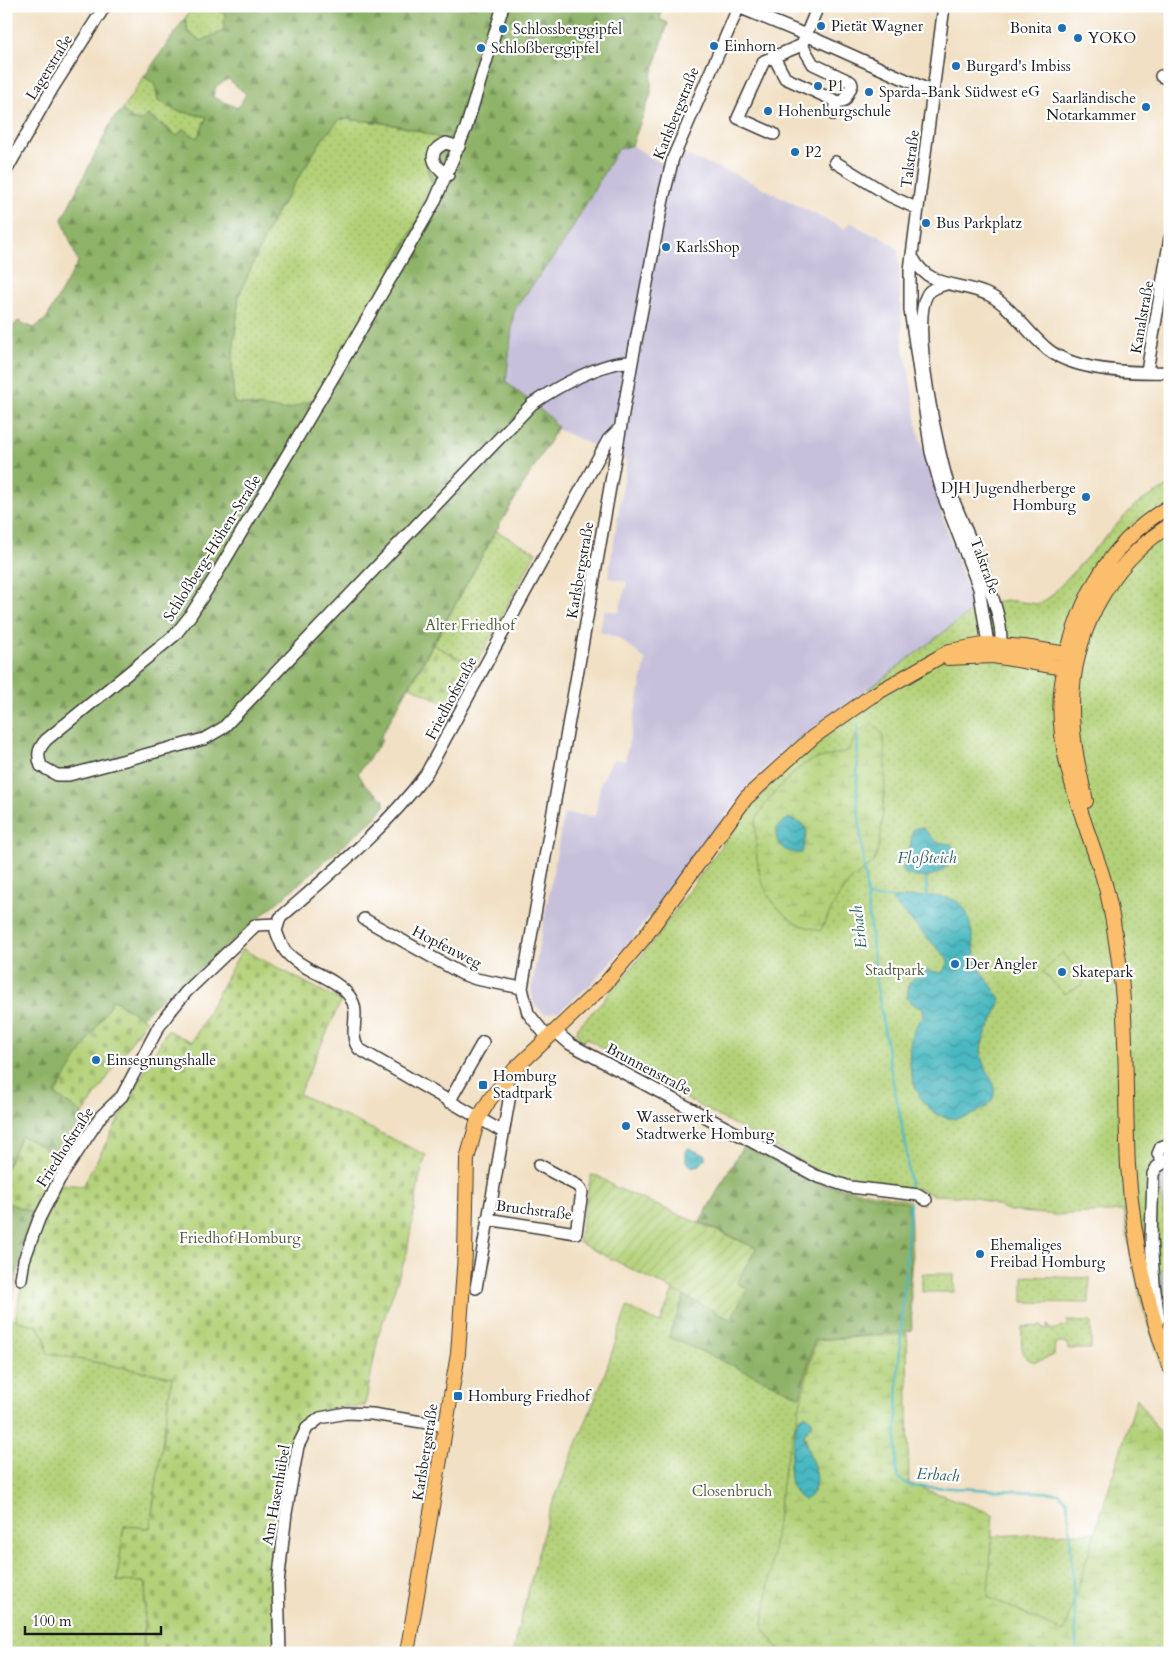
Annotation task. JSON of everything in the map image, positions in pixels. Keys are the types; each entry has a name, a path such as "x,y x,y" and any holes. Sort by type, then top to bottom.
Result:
{"main road":[{"path":"1170,506 1132,534 1107,563 1093,585 1074,623 1069,662 1074,739 1116,940 1124,1000 1128,1164 1142,1281 1170,1367"},
{"path":"1069,662 1090,618 1112,580 1142,546 1170,525"},
{"path":"552,1035 591,998 624,962 746,798 787,758 849,711 931,662 994,648 1069,662"},
{"name":"Karlsbergstraße","path":"407,1653 447,1426 461,1334 467,1158 478,1119 498,1088 552,1035"}],"street":[{"name":"Lagerstraße","path":"6,171 52,89 105,6"},
{"name":"Schloßberg-Höhen-Straße","path":"503,6 459,147 448,175 384,292 190,616 168,641 46,740 39,748 38,756 41,766 57,775 69,775 204,739 218,731 234,718 331,612 532,404 598,370 620,361 632,362"},
{"path":"774,134 738,118 761,66 773,56 804,40 818,6"},
{"name":"Talstraße","path":"944,6 909,286 910,310 931,452 942,495 979,588 994,648"},
{"path":"738,7 804,40 933,92"},
{"name":"Karlsbergstraße","path":"552,1035 528,1013 522,988 632,362 673,158 738,7"},
{"path":"773,56 785,78 838,102 845,100 852,85 851,82 813,64 804,40"},
{"path":"833,114 838,102"},
{"path":"448,175 437,168 433,159 435,153 446,143 459,147"},
{"path":"835,162 890,196 918,209"},
{"name":"Kanalstraße","path":"1147,371 1170,238"},
{"path":"913,258 927,276 946,284 973,289 999,302 1045,348 1067,361 1081,365 1170,372"},
{"name":"Talstraße","path":"946,284 929,293 923,304 922,331 932,421 951,493 994,604 994,648"},
{"name":"Friedhofstraße","path":"21,1279 24,1260 39,1219 59,1180 101,1116 116,1104 122,1096 158,1028 168,1014 186,992 256,925 278,924 280,918 360,847 426,774 608,440 621,427"},
{"name":"Hopfenweg","path":"364,919 462,974 476,980 522,988"},
{"path":"278,924 276,931 287,953 343,989 352,998 355,1007 354,1044 359,1049 503,1132"},
{"name":"Brunnenstraße","path":"552,1035 816,1176 850,1187 919,1195 926,1200"},
{"path":"449,1102 483,1042"},
{"path":"476,1288 511,1088"},
{"path":"1160,1341 1151,1239 1153,1174 1157,1167 1167,1162 1160,1157 1159,1150 1164,1145 1170,1144"},
{"name":"Bruchstraße","path":"487,1219 576,1233 582,1192 578,1186 539,1165"},
{"path":"465,1254 481,1255"},
{"name":"Am Hasenhübel","path":"280,1653 278,1584 284,1531 298,1446 307,1428 320,1418 346,1413 372,1414 447,1426"}],"shaded area":[{"path":"632,145 653,159 675,169 682,154 737,175 844,229 850,222 873,235 878,234 898,249 903,346 908,365 918,431 940,509 974,609 916,655 781,752 747,787 632,939 590,985 559,1011 545,1014 534,1005 531,989 564,814 595,816 600,785 613,759 625,761 646,660 619,638 600,632 604,610 619,612 627,582 608,578 627,461 557,429 558,427 506,382 514,310 563,244 617,150"},
{"path":"1170,1168 1170,1320 1159,1270 1165,1267 1161,1250 1159,1178 1164,1171"}],"green space":[{"path":"193,6 210,6 226,14 223,31 201,42 188,32 185,18"},
{"path":"210,6 661,6 660,19 668,23 651,78 651,94 632,145 617,150 563,244 514,310 506,382 553,420 552,423 558,427 496,531 381,736 382,741 358,773 365,785 384,800 384,807 375,818 186,981 166,994 141,1018 114,1000 55,1094 83,1114 63,1157 21,1136 6,1168 8,332 18,321 34,328 46,319 78,262 62,219 113,119 122,110 134,120 141,121 148,115 177,136 183,129 197,138 207,117 174,110 158,100 154,83 144,77 185,18 188,32 201,41 223,31 225,14","holes":["228,79 246,94 238,108 213,97 216,86","340,119 390,124 413,129 439,138 427,168 434,189 348,352 319,397 286,410 234,403 232,364 239,295 272,221 321,141"]},
{"path":"144,77 154,83 174,110 207,117 197,138 177,136 162,124 134,120 122,110"},
{"path":"340,119 390,124 439,138 427,168 434,189 348,352 319,397 286,410 234,403 232,364 239,295 272,221 321,141"},
{"name":"Stadtpark","path":"1170,485 1170,1168 1164,1171 1159,1178 1169,1247 1161,1250 1165,1268 1160,1271 1170,1320 1170,1388 1141,1301 1124,1211 1055,1215 1010,1211 975,1197 933,1195 918,1189 877,1187 835,1180 616,1060 617,1057 586,1038 582,1043 577,1033 578,1027 620,981 660,932 736,826 788,767 828,734 870,705 869,689 974,609 1005,600 1038,604 1050,597 1135,505"},
{"name":"Alter Friedhof","path":"496,531 536,552 475,666 433,645"},
{"path":"433,645 475,666 453,708 410,686"},
{"path":"870,724 881,732 885,761 884,799 878,850 875,859 846,886 820,931 795,922 776,906 769,897 760,876 758,865 756,820 770,798 797,770 812,760 849,750 858,732"},
{"name":"Friedhof Homburg","path":"242,949 341,1001 299,1094 426,1155 419,1180 407,1253 379,1333 365,1406 328,1409 318,1413 304,1425 297,1436 292,1450 276,1653 143,1653 146,1582 117,1581 124,1526 150,1528 172,1377 47,1353 45,1339 38,1326 15,1320 26,1263 61,1184 83,1186 167,1030 192,1042"},
{"path":"1062,953 1077,969 1081,966 1086,975 1083,984 1065,994 1043,972"},
{"path":"113,1000 146,1020 83,1114 55,1094"},
{"path":"21,1136 63,1157 34,1213 6,1202 6,1168"},
{"name":"Closenbruch","path":"743,1146 822,1183 910,1201 912,1258 890,1539 1139,1531 1161,1653 512,1653 548,1515 602,1382 627,1307 660,1323 700,1222"},
{"path":"743,1146 821,1185 908,1203 912,1331 814,1340 800,1396 669,1337 684,1296 730,1319 747,1288 736,1283 756,1248 700,1222"},
{"path":"591,1175 598,1176 617,1188 756,1248 737,1283 748,1289 730,1319 578,1242"},
{"path":"6,1202 34,1213 24,1241 6,1328"},
{"path":"922,1274 954,1274 954,1292 922,1292"},
{"path":"1023,1276 1090,1278 1089,1303 1023,1302"},
{"path":"8,1318 38,1326 45,1339 47,1353 172,1377 150,1528 124,1526 117,1581 146,1582 143,1653 6,1653 6,1328"},
{"path":"1067,1321 1091,1322 1091,1349 1068,1349 1067,1343 1055,1343 1054,1355 1035,1362 1026,1357 1022,1348 1022,1327 1042,1326 1043,1329 1047,1329 1048,1325 1051,1330 1068,1326"},
{"path":"907,1334 909,1483 993,1514 988,1597 1064,1632 1137,1398 1170,1449 1170,1653 781,1653 763,1627 784,1469 816,1340","holes":["812,1424 804,1434 812,1467 790,1479 789,1468 796,1439"]}],"water":[{"path":"789,818 803,825 807,831 802,853 786,850 778,843 776,832 778,826"},
{"name":"Floßteich","path":"922,827 937,842 951,844 956,851 953,859 942,871 920,877 904,873 902,869 908,859 913,829"},
{"path":"932,896 952,899 963,907 970,922 976,960 1000,1000 999,1007 986,1032 981,1053 994,1088 992,1100 986,1107 971,1115 954,1119 939,1115 927,1106 919,1094 913,1078 910,1045 914,1030 924,1014 923,1009 911,1003 907,998 909,983 922,970 942,973 948,964 947,958 895,904 893,898"},
{"path":"688,1148 705,1155 705,1159 700,1165 692,1167 686,1161"},
{"path":"805,1415 812,1420 812,1424 804,1434 804,1438 813,1462 816,1480 815,1488 811,1495 804,1500 796,1494 792,1486 790,1466 796,1425 799,1418"}],"waterway":[{"name":"Erbach","path":"858,724 857,797 877,986 891,1072 905,1140 910,1185"},
{"path":"926,878 927,896"},
{"path":"867,897 893,898"},
{"name":"Erbach","path":"910,1204 898,1373 896,1468 898,1478 910,1486 1059,1493 1067,1501 1069,1517 1077,1653"}],"place":[{"name":"Pietät Wagner","path":"821,26"},
{"name":"Bonita","path":"1062,28"},
{"name":"Schlossberggipfel","path":"503,29"},
{"name":"YOKO","path":"1078,38"},
{"name":"Einhorn","path":"714,46"},
{"name":"Schloßberggipfel","path":"481,48"},
{"name":"Burgard's Imbiss","path":"956,66"},
{"name":"P1","path":"818,86"},
{"name":"Sparda-Bank Südwest eG","path":"869,92"},
{"name":"Saarländische Notarkammer","path":"1146,107"},
{"name":"Hohenburgschule","path":"768,111"},
{"name":"P2","path":"795,152"},
{"name":"Bus Parkplatz","path":"926,223"},
{"name":"KarlsShop","path":"666,247"},
{"name":"DJH Jugendherberge Homburg","path":"1086,497"},
{"name":"Der Angler","path":"955,964"},
{"name":"Skatepark","path":"1062,972"},
{"name":"Einsegnungshalle","path":"96,1060"},
{"name":"Homburg Stadtpark","path":"483,1085"},
{"name":"Wasserwerk Stadtwerke Homburg","path":"626,1126"},
{"name":"Ehemaliges Freibad Homburg","path":"980,1254"},
{"name":"Homburg Friedhof","path":"458,1396"}]}
